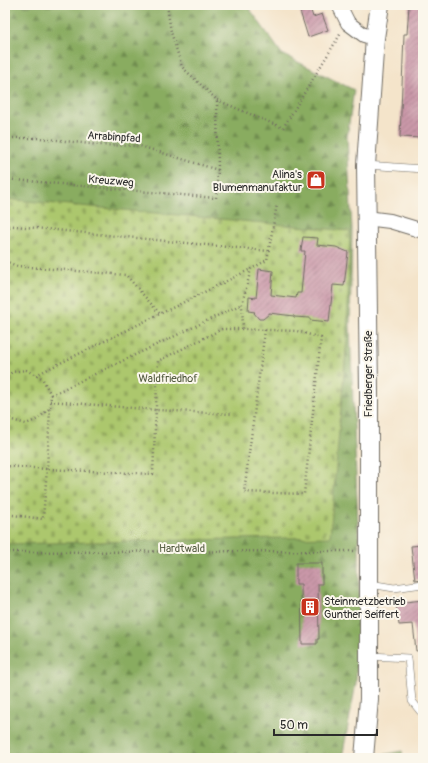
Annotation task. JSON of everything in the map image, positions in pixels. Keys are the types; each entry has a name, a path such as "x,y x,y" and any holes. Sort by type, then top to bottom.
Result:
{"street":[{"path":"339,5 348,23 364,35 375,38"},
{"name":"Friedberger Straße","path":"365,751 369,699 370,584 366,165 375,38 380,5"},
{"path":"366,218 390,221 423,231"}],"lane":[{"path":"366,165 423,169"},
{"path":"370,584 394,588 423,584"},
{"path":"369,656 408,658 412,701 420,711 423,712"}],"path":[{"path":"167,5 170,32 182,67 217,100 282,128 348,23"},
{"path":"217,100 218,170"},
{"name":"Arrabinpfad","path":"5,138 40,138 99,145 140,146 218,170"},
{"name":"Kreuzweg","path":"5,179 216,198 218,170"},
{"path":"36,375 267,260 276,204"},
{"path":"5,225 268,251"},
{"path":"5,235 11,226"},
{"path":"5,261 17,266 126,275 160,314"},
{"path":"243,329 242,304 251,269"},
{"path":"51,395 242,304"},
{"path":"5,466 153,474 158,361 222,329 243,329 297,331 321,338 304,494 244,492 265,330"},
{"path":"5,378 12,372 26,370 42,378 51,395 44,519 5,514"},
{"path":"50,401 156,410 232,414"},
{"path":"5,414 12,420 26,424 38,419 50,408"},
{"path":"5,552 359,551"}],"green space":[{"name":"Hardtwald","path":"5,5 247,5 282,54 354,90 347,137 352,230 350,326 359,551 359,607 356,683 342,758 5,758"},
{"name":"Waldfriedhof","path":"5,199 350,231 347,338 330,537 5,544"},
{"path":"402,751 403,758 377,758 377,756"}],"building":[{"path":"298,5 309,5 313,17 322,14 328,30 308,37"},
{"path":"409,5 423,5 423,138 400,137 404,34 407,34"},
{"path":"303,237 318,238 317,245 336,247 348,252 344,286 333,285 329,322 269,313 263,319 259,319 254,313 255,312 248,311 249,297 256,298 259,269 273,271 271,295 296,298 297,293 301,293 305,251 301,251"},
{"path":"423,545 423,579 415,580 411,546"},
{"name":"Steinmetzbetrieb Gunther Seiffert","path":"296,563 322,563 322,584 318,584 319,639 317,639 317,644 302,644 301,584 296,584"},
{"path":"423,600 423,650 416,651 413,624 399,625 396,603"}],"place":[{"name":"Alina's Blumenmanufaktur","path":"316,180"},
{"name":"Steinmetzbetrieb Gunther Seiffert","path":"310,607"}]}
